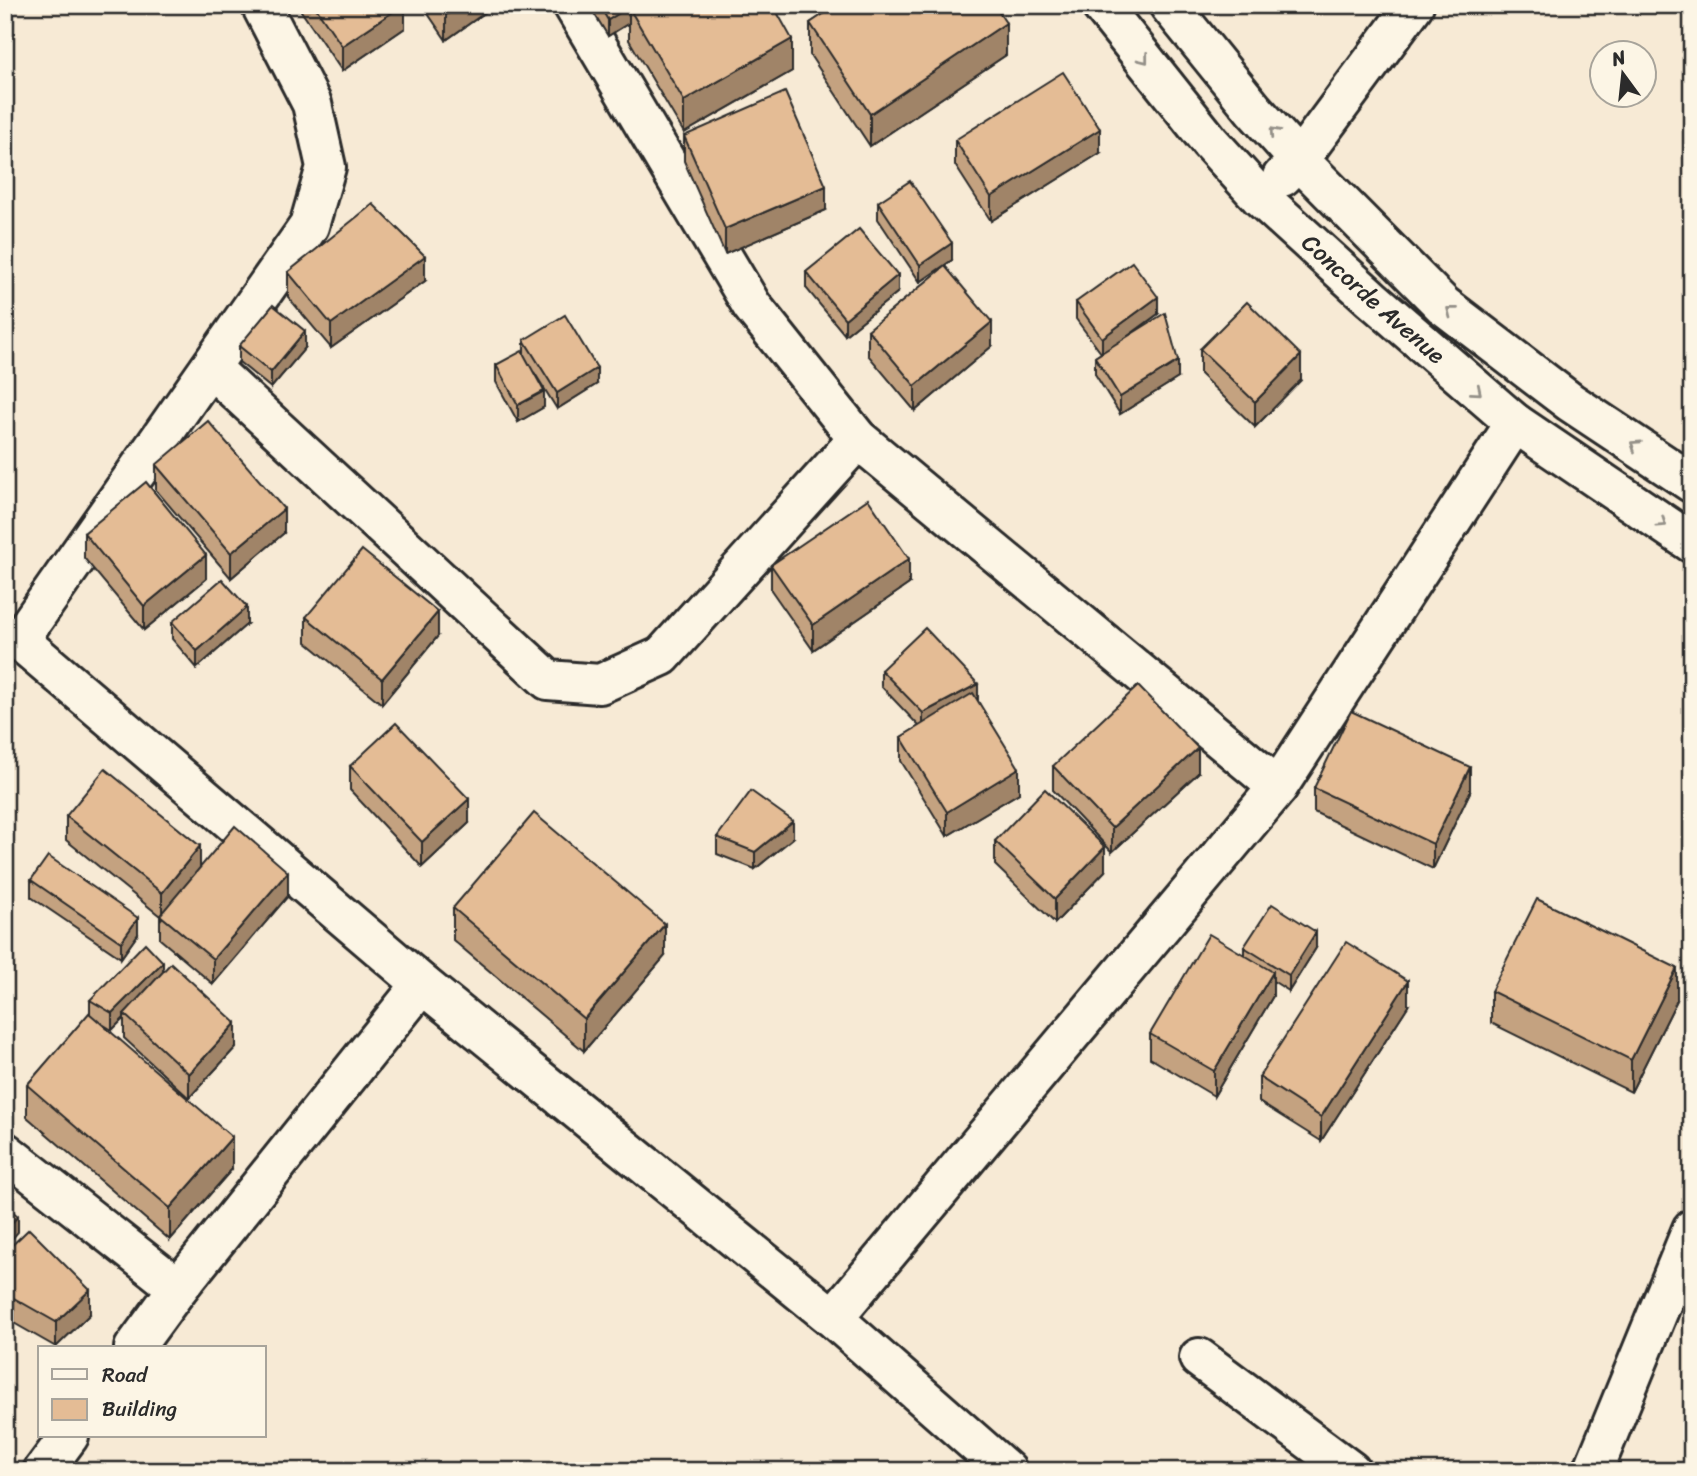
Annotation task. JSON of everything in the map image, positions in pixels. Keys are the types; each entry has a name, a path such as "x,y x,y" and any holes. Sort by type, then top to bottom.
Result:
{"street":[{"path":"261,5 312,104 326,167 309,226 211,368 12,638 422,984 833,1318 1007,1471"},
{"path":"573,5 752,306 858,439 1278,787"},
{"name":"Concorde Avenue","path":"1101,5 1210,142 1260,197 1434,355 1515,423 1692,543"},
{"name":"Concorde Avenue","path":"1169,5 1254,110 1299,160 1443,305 1570,402 1692,483"},
{"path":"1260,197 1299,160 1414,5"},
{"path":"211,368 548,680 600,684 663,656 858,439"},
{"path":"833,1318 1278,787 1515,423"},
{"path":"135,1346 178,1288 422,984"},
{"path":"5,1153 178,1288"},
{"path":"1593,1471 1692,1229"},
{"path":"1199,1358 1351,1471"},
{"path":"43,1471 68,1438"}],"building":[{"path":"314,5 403,5 342,46"},
{"path":"439,5 461,5 446,15"},
{"path":"599,5 632,5 608,20"},
{"path":"633,5 773,5 792,39 684,101 629,8"},
{"path":"837,5 994,5 1006,23 870,114 810,23"},
{"path":"1063,72 1100,129 991,197 955,140"},
{"path":"785,92 826,186 725,229 684,136"},
{"path":"910,181 952,243 920,265 878,202"},
{"path":"373,204 425,256 331,324 288,272"},
{"path":"859,229 898,275 845,319 806,272"},
{"path":"1132,262 1158,297 1102,338 1076,302"},
{"path":"945,266 992,322 915,386 868,330"},
{"path":"1247,302 1301,355 1255,402 1200,349"},
{"path":"273,305 305,331 271,372 239,346"},
{"path":"1165,313 1178,361 1120,397 1095,357"},
{"path":"565,315 597,368 557,393 524,340"},
{"path":"522,351 544,391 518,405 496,365"},
{"path":"208,421 284,509 231,553 156,465"},
{"path":"146,482 206,555 144,606 84,533"},
{"path":"868,499 909,559 813,625 771,565"},
{"path":"362,550 438,612 382,679 306,617"},
{"path":"222,579 247,607 197,651 172,622"},
{"path":"925,628 978,684 923,713 881,670"},
{"path":"1138,686 1198,748 1112,828 1053,766"},
{"path":"973,693 1019,768 947,812 901,737"},
{"path":"1351,711 1470,767 1433,844 1314,788"},
{"path":"396,723 469,799 422,842 350,766"},
{"path":"105,769 200,846 162,893 66,816"},
{"path":"1045,789 1105,847 1055,899 995,841"},
{"path":"751,791 793,821 755,852 717,837"},
{"path":"534,813 665,924 584,1019 453,908"},
{"path":"235,826 288,872 213,959 160,915"},
{"path":"48,856 138,918 121,942 31,880"},
{"path":"1537,899 1677,968 1631,1060 1491,991"},
{"path":"1272,904 1316,932 1289,975 1244,947"},
{"path":"1209,934 1273,972 1214,1071 1150,1034"},
{"path":"1346,942 1408,981 1321,1117 1259,1077"},
{"path":"145,943 163,962 112,1013 90,1000"},
{"path":"171,963 236,1023 189,1074 124,1014"},
{"path":"89,1013 232,1137 170,1208 27,1085"},
{"path":"5,1205 18,1216 5,1230"},
{"path":"29,1229 90,1290 56,1322 5,1293 5,1252"}]}
